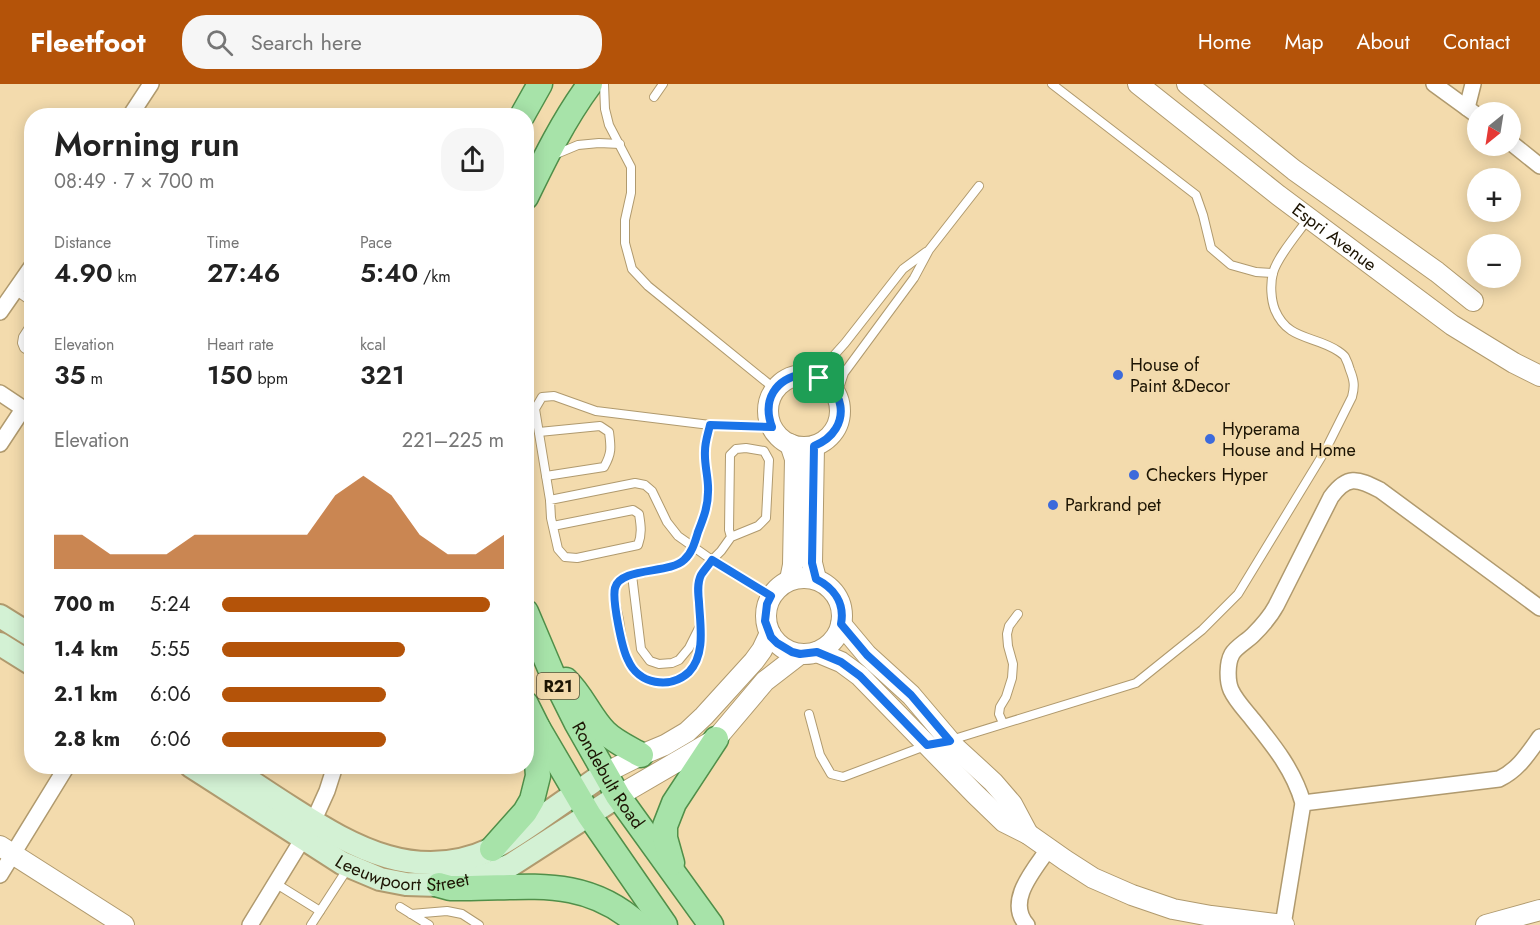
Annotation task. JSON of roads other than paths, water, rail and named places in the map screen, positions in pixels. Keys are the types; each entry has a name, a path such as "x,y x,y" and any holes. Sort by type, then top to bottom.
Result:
{"main road":[{"path":"526,108 540,84"},
{"path":"534,181 577,102 590,84"},
{"path":"0,616 24,631"},
{"name":"Rondebult Road","path":"534,630 576,722 618,796 711,925"},
{"path":"0,644 24,659"},
{"path":"550,667 574,688 612,739 641,755"},
{"name":"Rondebult Road","path":"534,720 575,794 665,925"},
{"path":"492,849 525,812 532,800 538,776 536,749 538,728"},
{"path":"675,874 665,838 665,826 674,803 716,739"},
{"name":"Leeuwpoort Street","path":"206,774 308,830 404,861 438,863 465,859 492,849 605,773"},
{"name":"Leeuwpoort Street","path":"238,774 349,866 380,879 406,884 439,885 491,873 511,865 618,796"},
{"path":"439,885 450,888 528,886 575,890 602,899 639,925"}],"street":[{"path":"135,108 151,84"},
{"name":"Espri Avenue","path":"1138,84 1309,218 1452,325 1540,376"},
{"name":"Espri Avenue","path":"1187,84 1294,170 1437,272 1473,301"},
{"path":"1434,84 1467,108"},
{"path":"1472,102 1473,84"},
{"path":"1521,151 1540,166"},
{"path":"1294,170 1309,218"},
{"path":"0,312 24,277"},
{"path":"803,374 826,382 837,394 841,410 838,426 828,438 814,446 790,444 777,434 769,420 769,404 775,389 788,379 803,374"},
{"path":"0,393 24,404"},
{"path":"0,444 24,413"},
{"path":"790,444 795,459 793,565 790,580"},
{"path":"814,446 812,563 816,579"},
{"path":"618,796 716,739 765,681 809,653 831,643 837,636 842,611 836,595 816,579 790,580 776,589 771,596 765,612 765,621 777,643 784,649 809,653 841,662 860,676 1004,822 1028,834 1093,878 1132,895 1173,909 1283,925 1303,803 1288,767 1231,690 1228,668 1232,653 1254,634 1276,606 1331,497 1339,486 1346,482 1356,481 1380,490 1540,608"},
{"path":"841,624 867,655 911,695 950,741 993,782 1012,804 1028,834"},
{"path":"605,773 687,732 754,661 770,633"},
{"path":"1303,803 1499,779 1509,775 1521,764 1540,737"},
{"path":"0,875 6,850 62,774"},
{"path":"250,925 308,830 327,791 332,774"},
{"path":"1027,925 1023,921 1018,906 1019,897 1049,848"},
{"path":"6,850 124,925"},
{"path":"1485,925 1540,910"}],"lane":[{"path":"604,84 605,109 609,125 631,167 632,193 625,220 625,243 632,268 648,286 775,389"},
{"path":"654,97 663,84"},
{"path":"1052,84 1196,195 1211,248 1231,265 1256,272 1273,273"},
{"path":"545,158 578,145 620,144"},
{"path":"837,394 844,373 914,278 929,250 979,186"},
{"path":"809,714 820,754 831,774 843,777 927,745 950,741 1136,683 1202,630 1238,594 1325,451 1352,397 1354,381 1345,356 1330,346 1296,335 1280,322 1273,306 1273,273 1289,244 1309,218"},
{"path":"811,375 828,362 845,343 903,269 929,250"},
{"path":"15,290 24,296"},
{"path":"554,526 633,510 639,514 642,527 638,545 577,558 565,557 558,549 554,526 539,432 535,409 542,398 554,396 596,411 710,425 772,427"},
{"path":"710,425 704,453 708,491 706,510 694,547 684,560 675,566 632,575 618,581 615,587 615,601 625,652 628,662 638,673 656,683 676,681 688,673 700,654 698,585 702,574 731,537 758,526 766,518 769,460 764,451 736,449 730,455 729,530 731,537"},
{"path":"539,432 600,426 609,432 611,448 604,467 546,476"},
{"path":"550,500 635,483 645,485 652,491 667,522 678,536 771,596"},
{"path":"632,575 641,649 650,661 659,664 679,660 689,648 700,627"},
{"path":"1002,723 999,714 1000,707 1012,678 1013,664 1007,634 1009,626 1018,614"},
{"path":"311,925 349,866"},
{"path":"275,883 320,911"},
{"path":"400,907 429,925"},
{"path":"411,914 447,910 462,914 479,925"}],"place":[{"name":"House of Paint &Decor","path":"1118,375"},
{"name":"Hyperama House and Home","path":"1210,439"},
{"name":"Checkers Hyper","path":"1134,475"},
{"name":"Parkrand pet","path":"1053,505"}]}
